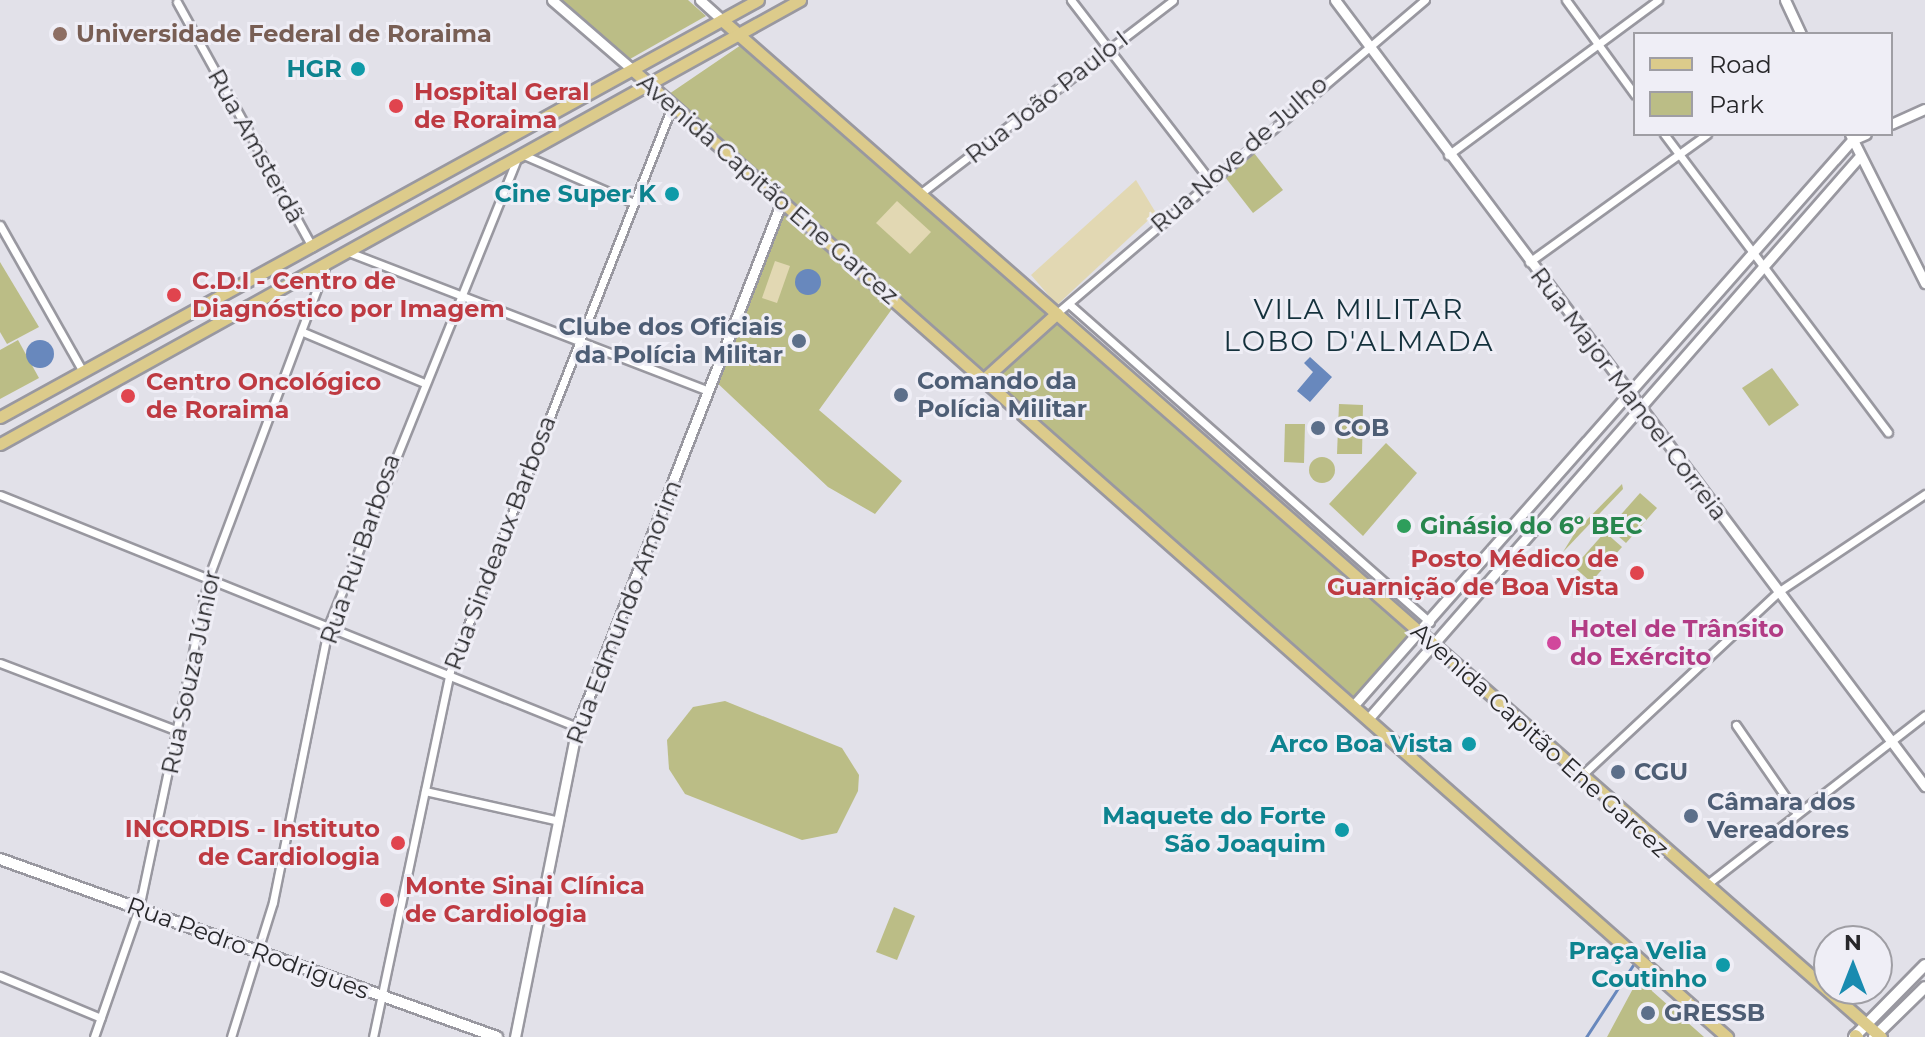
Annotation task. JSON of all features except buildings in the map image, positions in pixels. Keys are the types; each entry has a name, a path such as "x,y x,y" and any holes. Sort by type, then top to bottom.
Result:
{"main road":[{"path":"0,417 469,163 758,0"},
{"path":"0,444 475,186 800,0"},
{"name":"Avenida Capitão Ene Garcez","path":"722,20 1878,1036"},
{"name":"Avenida Capitão Ene Garcez","path":"634,71 1727,1037"},
{"path":"469,163 455,183 475,186"},
{"path":"430,183 452,184 442,203"},
{"path":"984,379 1057,313"},
{"path":"190,316 207,319 195,338"},
{"name":"Rua Pedro Rodrigues","path":"0,859 497,1037"},
{"path":"1855,1036 1925,965"},
{"path":"1878,1036 1925,987"}],"street":[{"name":"Avenida Capitão Ene Garcez","path":"552,0 634,71"},
{"name":"Avenida Capitão Ene Garcez","path":"700,0 722,20"},
{"path":"1071,0 1208,178"},
{"name":"Rua João Paulo I","path":"921,193 1173,0"},
{"name":"Rua Major Manoel Correia","path":"1335,0 1448,155 1925,786"},
{"name":"Rua Nove de Julho","path":"1057,313 1208,178 1367,44 1425,0"},
{"path":"1566,0 1633,92"},
{"path":"1448,155 1658,0"},
{"path":"1785,0 1800,32"},
{"name":"Rua Amsterdã","path":"177,2 312,247"},
{"name":"Rua Sindeaux Barbosa","path":"373,1037 384,998 450,671 673,104"},
{"path":"1893,123 1925,109"},
{"path":"1665,136 1751,254 1888,432"},
{"path":"1529,262 1704,136"},
{"path":"1353,706 1448,602 1851,137 1925,283"},
{"path":"1368,719 1860,156"},
{"path":"521,159 632,202"},
{"name":"Rua Rui Barbosa","path":"231,1037 258,952 329,624 457,294 521,159"},
{"name":"Rua Edmundo Amorim","path":"515,1037 555,820 577,727 782,201"},
{"path":"0,225 83,372"},
{"path":"351,253 708,391"},
{"name":"Rua Souza Júnior","path":"94,1037 139,908 209,576 325,268"},
{"name":"Avenida Capitão Ene Garcez","path":"1069,304 1430,622"},
{"path":"303,332 422,382"},
{"path":"1581,776 1778,592 1925,494"},
{"path":"0,495 450,671 577,727"},
{"path":"1541,495 1554,505"},
{"path":"1448,602 1460,613"},
{"path":"0,663 178,731"},
{"path":"1705,886 1889,739 1925,715"},
{"path":"1736,725 1796,812"},
{"path":"425,791 555,820"},
{"path":"0,976 101,1018"}],"green space":[{"path":"561,0 688,0 706,16 630,59"},
{"path":"741,45 1420,633 1353,706 1329,677 669,94"},
{"path":"1254,153 1283,190 1253,213 1225,177"},
{"name":"Clube dos Oficiais da Polícia Militar","path":"782,201 897,302 819,410 902,481 875,514 828,487 713,379"},
{"path":"0,262 39,327 7,344 0,332"},
{"path":"18,340 39,378 0,399 0,350"},
{"path":"1772,368 1799,405 1769,426 1742,388"},
{"path":"1339,404 1363,405 1362,454 1337,454"},
{"path":"1285,424 1305,424 1304,463 1284,462"},
{"path":"1386,443 1417,473 1363,536 1329,504"},
{"path":"1322,457 1331,461 1335,470 1331,479 1322,483 1313,479 1309,470 1313,461"},
{"path":"1622,484 1623,489 1563,552 1576,531"},
{"path":"1640,493 1657,508 1626,543 1609,528"},
{"path":"1605,532 1622,547 1591,582 1574,567"},
{"path":"725,701 842,748 859,775 858,791 837,833 802,840 685,794 669,769 667,740 693,707"},
{"path":"894,907 915,916 897,960 876,952"},
{"name":"GRESSB","path":"1643,970 1652,991 1704,1037 1607,1037"}],"sand":[{"path":"1136,180 1156,213 1057,305 1031,275"},
{"path":"897,201 931,232 910,254 876,223"},
{"path":"775,261 790,266 777,303 762,298"}],"water":[{"path":"808,269 817,273 821,282 817,291 808,295 799,291 795,282 799,273"},
{"path":"40,340 50,344 54,354 50,364 40,368 30,364 26,354 30,344"},
{"path":"1310,357 1332,377 1310,402 1297,391 1313,372 1304,363"}],"waterway":[{"path":"1586,1037 1633,965"}],"place":[{"name":"Universidade Federal de Roraima","path":"60,34"},
{"name":"HGR","path":"358,69"},
{"name":"Hospital Geral de Roraima","path":"396,106"},
{"name":"Cine Super K","path":"672,194"},
{"name":"C.D.I - Centro de Diagnóstico por Imagem","path":"174,295"},
{"name":"Clube dos Oficiais da Polícia Militar","path":"799,341"},
{"name":"Comando da Polícia Militar","path":"901,395"},
{"name":"Centro Oncológico de Roraima","path":"128,396"},
{"name":"COB","path":"1318,428"},
{"name":"Ginásio do 6º BEC","path":"1404,526"},
{"name":"Posto Médico de Guarnição de Boa Vista","path":"1637,573"},
{"name":"Hotel de Trânsito do Exército","path":"1554,643"},
{"name":"Arco Boa Vista","path":"1469,744"},
{"name":"CGU","path":"1618,772"},
{"name":"Câmara dos Vereadores","path":"1691,816"},
{"name":"Maquete do Forte São Joaquim","path":"1342,830"},
{"name":"INCORDIS - Instituto de Cardiologia","path":"398,843"},
{"name":"Monte Sinai Clínica de Cardiologia","path":"387,900"},
{"name":"Praça Velia Coutinho","path":"1723,965"},
{"name":"GRESSB","path":"1648,1013"}],"district":[{"name":"VILA MILITAR LOBO D'ALMADA","path":"1359,325"}]}
